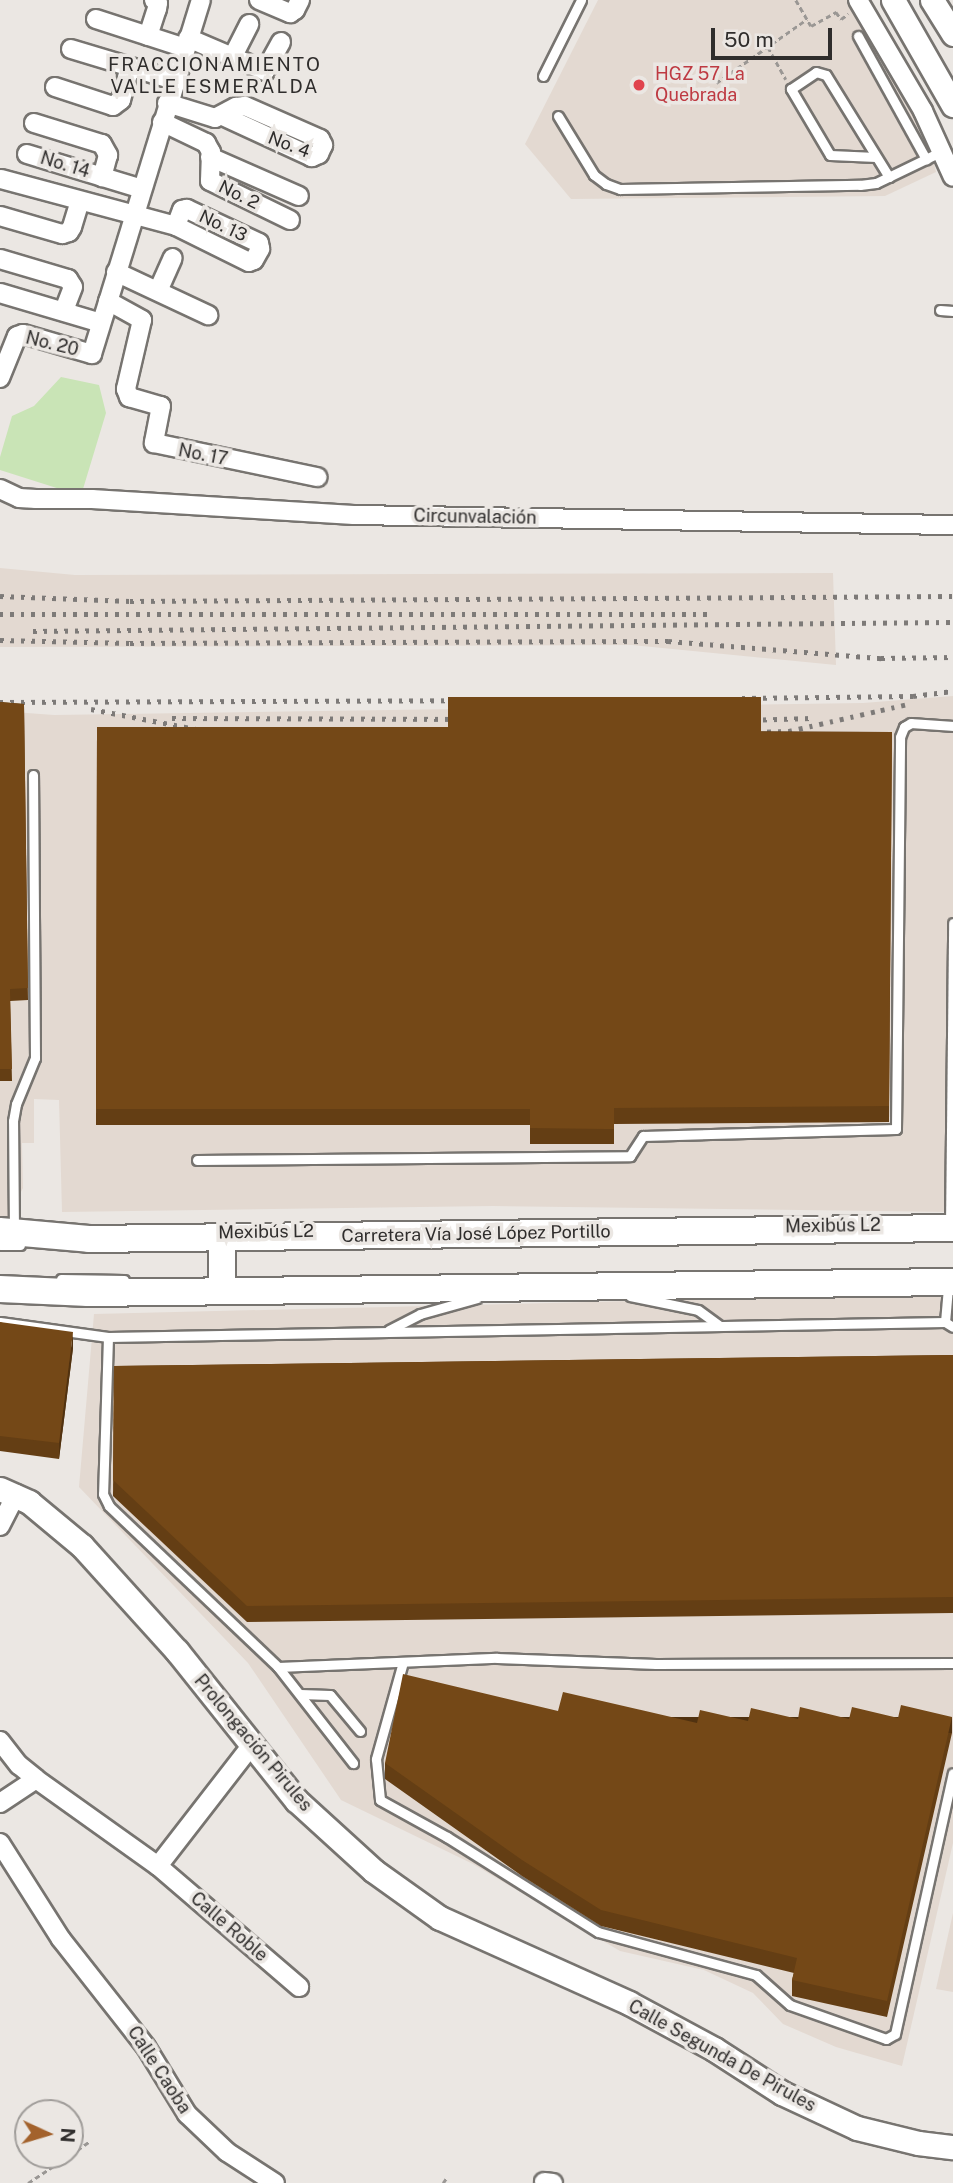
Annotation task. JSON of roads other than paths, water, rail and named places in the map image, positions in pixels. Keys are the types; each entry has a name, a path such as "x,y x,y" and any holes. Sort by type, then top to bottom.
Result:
{"main road":[{"path":"892,0 953,105"},
{"path":"932,0 953,34"},
{"name":"Carretera Vía José López Portillo","path":"5,1236 222,1243 951,1228"},
{"path":"222,1243 222,1286"},
{"path":"7,1284 88,1293 222,1286 510,1287 952,1279"},
{"name":"Prolongación Pirules","path":"8,1492 82,1546 177,1651 296,1800 374,1871 440,1918 534,1963"},
{"name":"Calle Segunda De Pirules","path":"534,1963 629,2003 715,2049 782,2093 857,2128 918,2143 953,2147"}],"street":[{"path":"148,36 158,3 153,0"},
{"path":"0,293 101,323 174,80 201,0"},
{"path":"259,0 290,13 295,10 300,0"},
{"path":"860,3 923,111 933,156 953,177"},
{"path":"96,19 148,36 187,43 265,71 281,42"},
{"path":"232,58 249,24"},
{"path":"71,50 174,80"},
{"path":"55,88 114,106 121,100 130,67"},
{"name":"No. 4","path":"167,103 206,116 223,116 312,157 319,154 323,145 320,139 245,106 236,107 223,116"},
{"name":"No. 2","path":"162,122 206,143 210,157 210,181 290,220"},
{"name":"No. 14","path":"34,123 103,144 108,155 102,177"},
{"name":"No. 14","path":"27,154 142,189"},
{"name":"No. 2","path":"210,157 299,196"},
{"name":"No. 13","path":"1,179 176,226"},
{"path":"0,216 62,234 69,232 80,201"},
{"path":"158,292 173,258"},
{"path":"0,259 68,279 73,287 64,312"},
{"path":"116,272 208,315"},
{"name":"No. 17","path":"108,301 142,320 126,389 129,397 161,407 154,443 317,477"},
{"name":"No. 20","path":"0,378 17,335 23,334 92,354 101,323"},
{"name":"Circunvalación","path":"0,489 19,498 92,499 354,515 953,524"},
{"path":"0,1525 8,1492"},
{"name":"Calle Roble","path":"0,1741 19,1765 36,1779 158,1866 299,1987"},
{"path":"158,1866 253,1745"},
{"path":"0,1803 36,1779"},
{"name":"Calle Caoba","path":"0,1843 61,1939 146,2047 197,2126 227,2152 275,2183"}],"lane":[{"path":"543,76 581,0"},
{"path":"558,116 594,175 606,184 620,189 860,185 889,177 933,156 858,36"},
{"path":"877,157 831,156 791,89 816,72 826,75 877,157 889,177"},
{"path":"940,310 953,311"},
{"path":"197,1160 630,1156 643,1136 897,1129 900,737 904,727 911,723 953,726"},
{"path":"33,775 34,1058 16,1104 13,1121 5,1236 37,1246"},
{"path":"951,1228 953,923"},
{"name":"Mexibús L2","path":"49,1247 222,1243 346,1247"},
{"path":"0,1279 7,1284"},
{"path":"55,1279 139,1280"},
{"path":"0,1322 108,1337 720,1326 949,1325 952,1279 222,1286 194,1280"},
{"path":"595,1286 642,1300 698,1310 720,1326"},
{"path":"384,1332 420,1314 510,1287"},
{"path":"108,1337 103,1494 110,1506 278,1667 353,1763"},
{"path":"278,1667 497,1658 656,1664 953,1663"},
{"path":"403,1662 376,1759 380,1800 447,1838 598,1932 755,1975 790,2005 887,2039 895,2034 953,1773"},
{"path":"300,1694 330,1695 360,1731"}],"railway":[{"path":"0,596 130,601 953,596"},
{"path":"0,614 708,614"},
{"path":"33,631 953,622"},
{"path":"0,640 130,643 668,641 881,658 953,657"},
{"path":"742,698 913,696 953,691"},
{"path":"0,702 469,700"},
{"path":"757,732 789,731 912,703"},
{"path":"91,709 201,730"},
{"path":"172,718 469,719"},
{"path":"742,720 812,718"}],"place":[{"name":"HGZ 57 La Quebrada","path":"639,85"}],"district":[{"name":"FRACCIONAMIENTO VALLE ESMERALDA","path":"215,76"}]}
